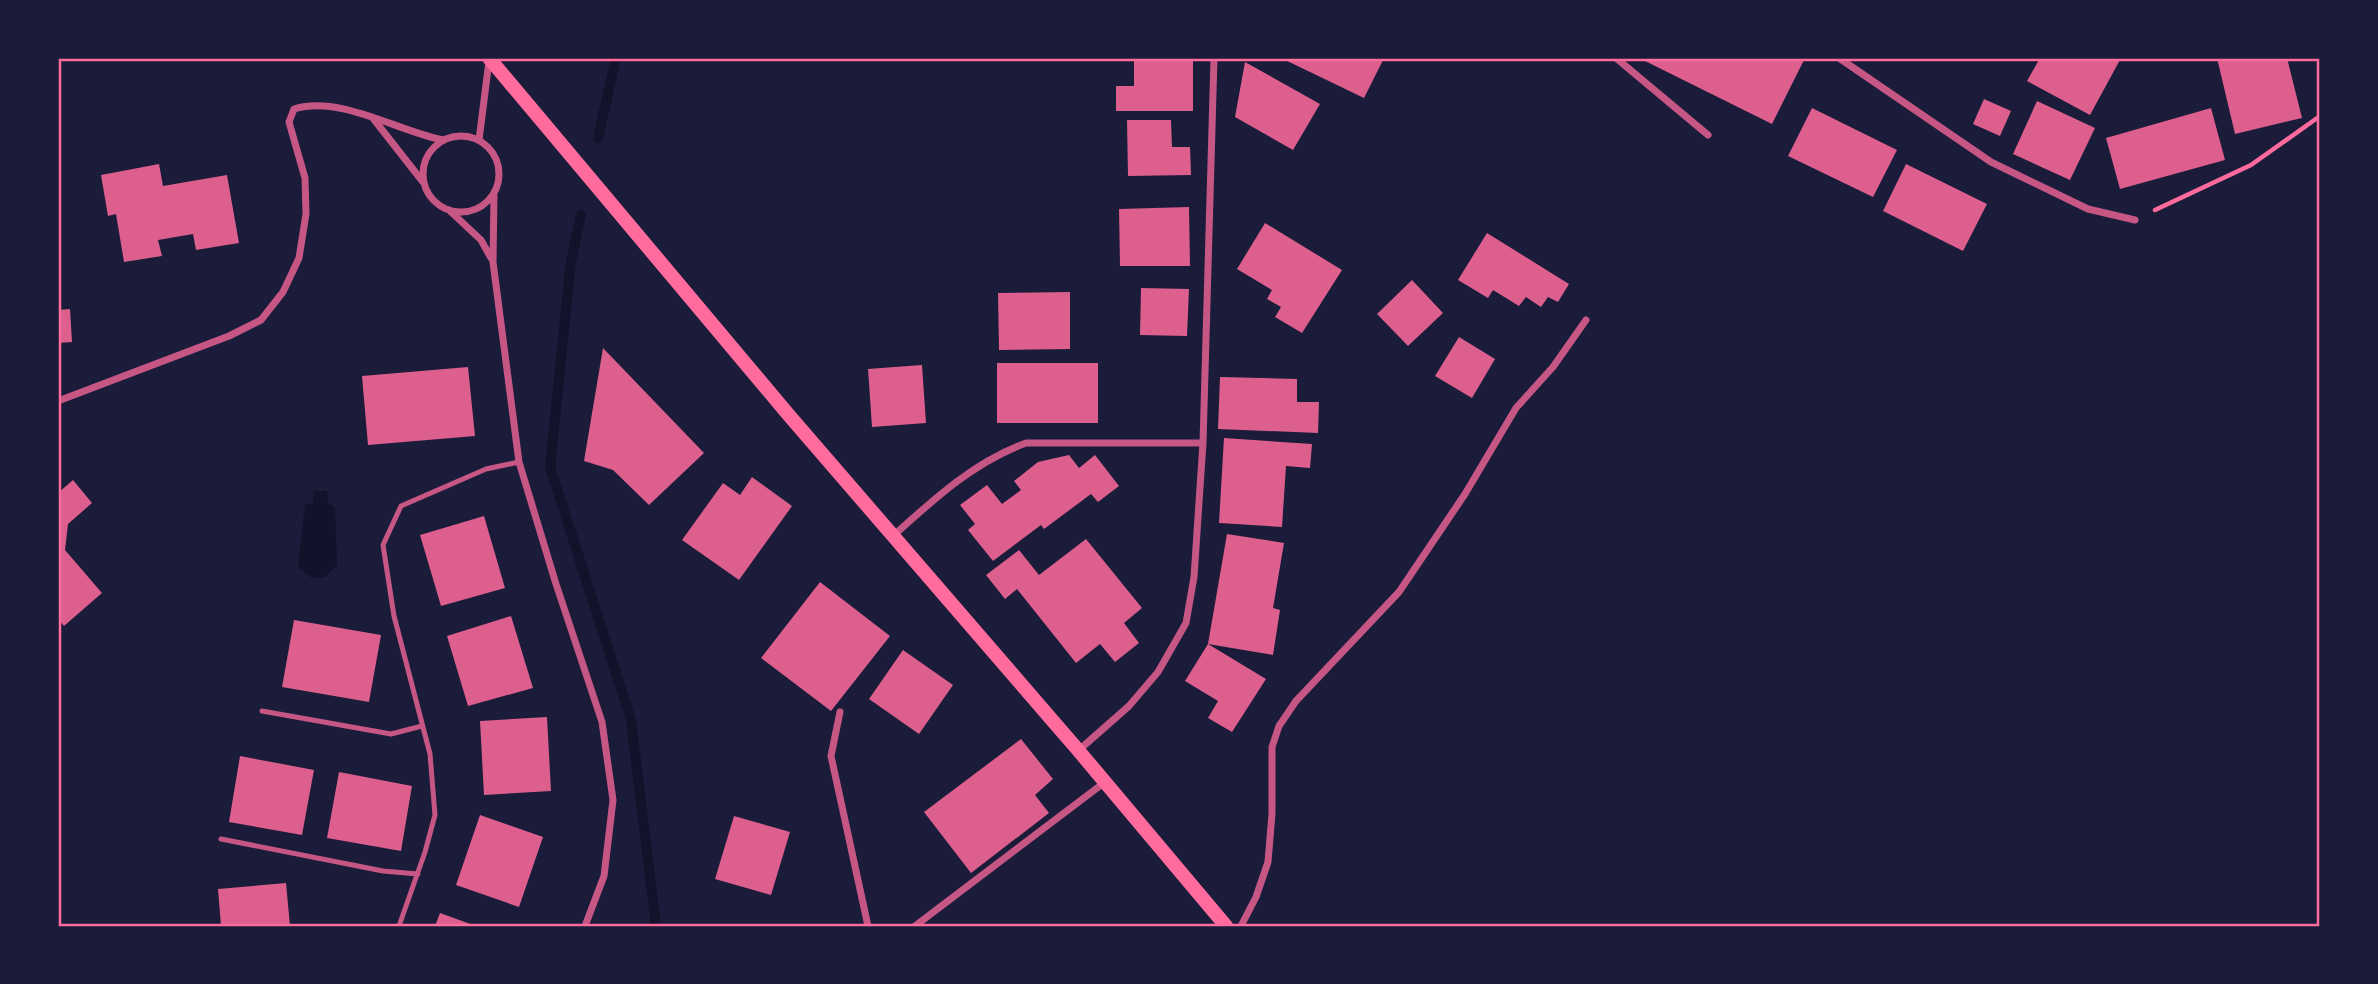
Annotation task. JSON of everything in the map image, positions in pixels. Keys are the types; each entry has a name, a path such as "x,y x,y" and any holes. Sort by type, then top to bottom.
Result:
{"main road":[{"path":"489,58 787,414 1078,750 1226,926"}],"street":[{"path":"479,140 489,58"},
{"path":"1078,750 1129,706 1158,672 1186,623 1194,577 1203,443 1214,58"},
{"path":"1616,58 1708,135"},
{"path":"1839,58 1991,162 2088,209 2136,220"},
{"path":"58,401 229,336 261,320 283,292 299,258 306,214 305,178 289,121 294,109 307,105 334,108 443,140"},
{"path":"372,117 424,183"},
{"path":"493,262 481,240 449,210 437,204 424,183 422,171 425,158 443,140 454,136 479,140 496,158 499,170 494,195 493,262 519,462 601,722 613,800 604,876 585,926"},
{"path":"449,210 474,210 494,195"},
{"path":"1241,926 1256,897 1268,862 1272,814 1272,747 1279,726 1296,701 1399,592 1465,494 1516,408 1553,367 1586,320"},
{"path":"893,536 944,490 999,453 1026,443 1203,443"},
{"path":"840,712 831,757 868,926"},
{"path":"915,926 1105,782"}],"lane":[{"path":"399,926 435,815 430,754 394,616 383,545 401,506 486,469 519,462"},
{"path":"261,711 391,734 422,726"},
{"path":"221,839 383,871 418,874"}],"path":[{"path":"2136,220 2250,165 2320,116"}],"shaded area":[{"path":"314,491 327,491 328,503 335,507 337,565 325,577 312,578 298,567 305,505 313,503"}],"building":[{"path":"1134,58 1193,58 1193,111 1116,111 1116,86 1134,86"},
{"path":"1281,58 1384,58 1364,98"},
{"path":"1639,58 1800,58 1804,60 1772,124"},
{"path":"2040,58 2121,58 2090,115 2027,81"},
{"path":"2217,58 2287,58 2302,118 2235,134"},
{"path":"1245,62 1320,104 1293,150 1235,117"},
{"path":"1984,99 2011,111 2000,136 1973,124"},
{"path":"2037,101 2095,128 2070,180 2013,154"},
{"path":"1812,108 1897,150 1873,197 1788,156"},
{"path":"2211,108 2225,160 2120,189 2106,138"},
{"path":"1127,120 1171,120 1172,147 1190,147 1191,175 1128,176"},
{"path":"159,164 163,186 227,175 239,243 196,250 193,234 158,240 162,256 124,262 116,214 108,216 101,175"},
{"path":"1906,164 1987,204 1963,251 1883,211"},
{"path":"1189,207 1190,266 1120,266 1119,209"},
{"path":"1265,223 1342,270 1302,333 1275,317 1281,307 1267,299 1272,290 1237,269"},
{"path":"1487,233 1569,284 1558,302 1548,297 1541,307 1526,297 1519,306 1493,290 1488,298 1458,280"},
{"path":"1412,280 1443,313 1408,346 1377,314"},
{"path":"1141,288 1189,289 1187,336 1140,335"},
{"path":"1070,292 1070,349 999,350 998,293"},
{"path":"70,309 72,342 58,343 58,310"},
{"path":"1459,337 1495,359 1472,398 1435,376"},
{"path":"603,348 704,453 649,505 613,470 584,461"},
{"path":"997,363 1098,363 1098,423 997,423"},
{"path":"922,365 926,423 872,427 868,369"},
{"path":"468,367 475,436 368,445 362,376"},
{"path":"1220,377 1297,379 1297,402 1319,402 1318,433 1218,429"},
{"path":"1224,438 1312,444 1310,468 1286,466 1282,527 1219,523"},
{"path":"1069,455 1079,468 1095,455 1119,486 1098,502 1091,494 1044,529 1041,525 993,561 968,530 975,524 960,505 987,485 1002,504 1021,490 1014,481 1038,462"},
{"path":"752,477 792,506 739,580 682,540 723,483 740,495"},
{"path":"73,480 92,503 68,524 65,550 102,593 64,626 58,619 58,493"},
{"path":"484,516 505,588 441,606 420,535"},
{"path":"1227,534 1284,543 1273,608 1280,610 1273,655 1208,644"},
{"path":"1086,539 1142,608 1124,623 1139,643 1115,662 1100,644 1076,663 1017,589 1005,599 986,575 1019,550 1039,575"},
{"path":"820,582 890,636 831,711 761,658"},
{"path":"511,616 533,688 468,706 447,636"},
{"path":"294,620 381,635 369,702 282,687"},
{"path":"1208,644 1266,679 1232,732 1208,718 1218,701 1185,681"},
{"path":"903,650 953,685 919,734 869,699"},
{"path":"547,717 551,791 484,795 480,721"},
{"path":"1021,739 1053,779 1035,795 1049,813 971,873 924,812"},
{"path":"240,756 314,770 302,835 229,822"},
{"path":"339,772 412,786 401,851 327,838"},
{"path":"480,815 543,837 519,907 456,885"},
{"path":"734,816 790,832 771,895 715,879"},
{"path":"286,883 290,926 221,926 218,889"},
{"path":"440,913 476,926 435,926"}],"waterway":[{"path":"598,138 616,58"},
{"path":"581,215 571,261 550,467 631,720 656,926"}]}
